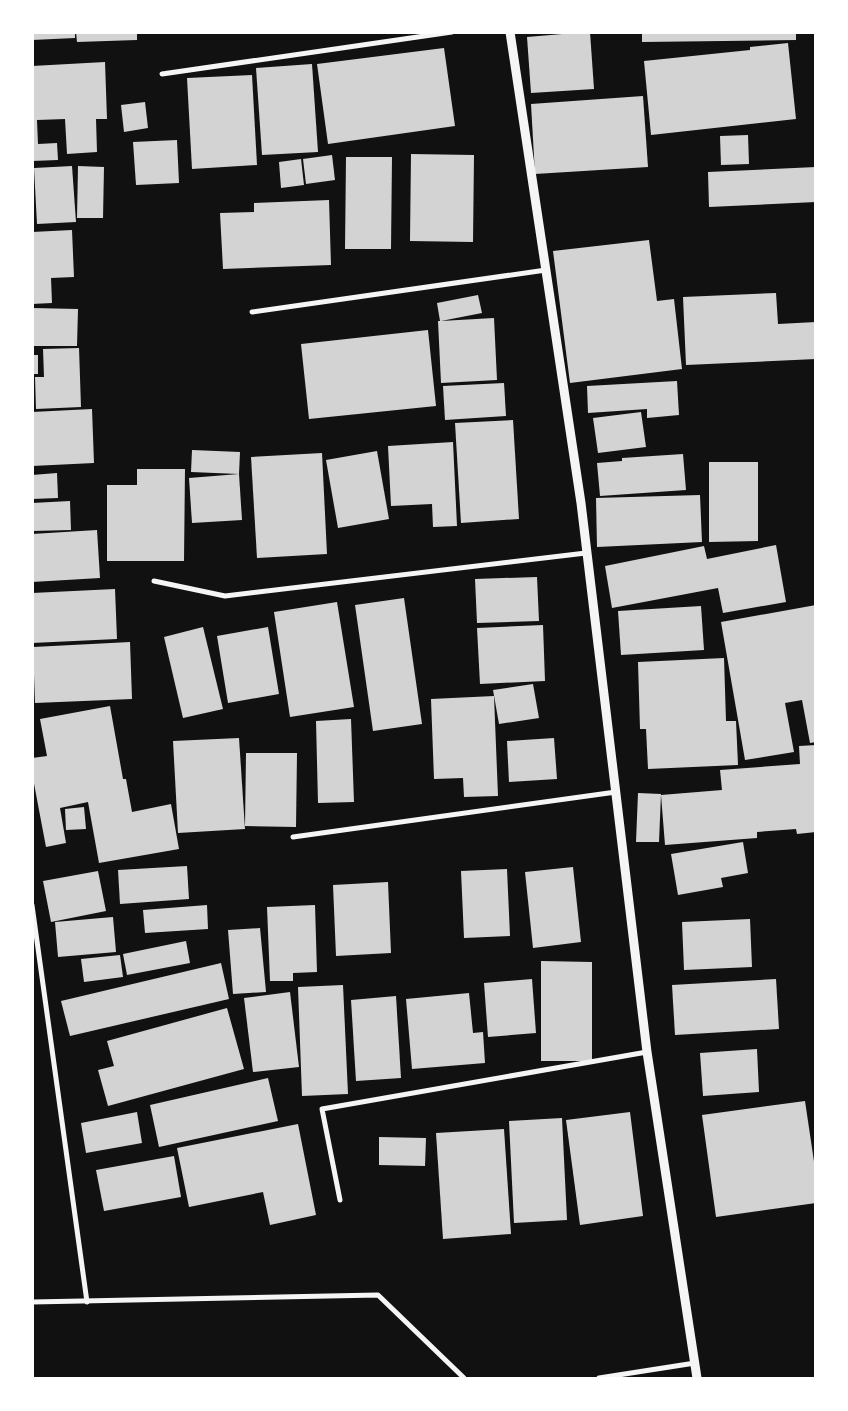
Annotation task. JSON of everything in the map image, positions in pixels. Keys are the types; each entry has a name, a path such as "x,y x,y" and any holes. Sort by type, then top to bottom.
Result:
{"street":[{"path":"162,74 452,32"},
{"path":"510,32 586,552 647,1052 697,1378"},
{"path":"252,312 546,270"},
{"path":"154,581 225,596 586,552"},
{"path":"293,837 616,792"},
{"path":"32,905 86,1302"},
{"path":"340,1200 322,1109 647,1052"},
{"path":"32,1302 378,1295 464,1378"},
{"path":"599,1378 695,1363"}],"building":[{"path":"32,32 75,32 75,38 32,40"},
{"path":"76,32 137,32 137,40 77,42"},
{"path":"590,32 594,89 531,93 527,37"},
{"path":"642,32 796,32 796,40 642,42"},
{"path":"788,43 796,119 651,135 644,61 750,50 750,47"},
{"path":"444,48 455,126 328,144 317,64"},
{"path":"105,62 107,119 96,119 97,152 67,154 65,119 37,120 38,144 57,143 58,160 32,161 32,66"},
{"path":"312,64 318,152 262,155 256,68"},
{"path":"252,75 257,165 192,169 187,78"},
{"path":"643,96 648,167 535,174 531,104"},
{"path":"145,102 148,128 124,132 121,105"},
{"path":"748,135 749,164 721,165 720,136"},
{"path":"177,140 179,183 136,185 133,142"},
{"path":"411,154 474,155 473,242 410,241"},
{"path":"332,155 335,180 306,184 303,159"},
{"path":"346,157 392,157 391,249 345,249"},
{"path":"301,159 304,185 281,188 279,162"},
{"path":"72,166 76,222 37,224 34,168"},
{"path":"78,166 104,167 103,218 77,218"},
{"path":"816,167 816,202 709,207 708,172"},
{"path":"329,200 331,265 223,269 220,213 254,212 254,203"},
{"path":"72,230 74,277 51,278 52,303 32,304 32,232"},
{"path":"649,240 657,301 674,299 682,369 570,383 553,251"},
{"path":"776,293 778,324 816,322 816,359 686,365 683,297"},
{"path":"478,295 482,313 441,321 494,318 497,380 441,383 438,321 440,321 437,303"},
{"path":"32,308 78,309 77,346 32,346"},
{"path":"428,330 436,406 309,419 301,344"},
{"path":"79,348 81,407 36,409 35,377 44,377 43,349"},
{"path":"32,355 38,355 38,374 32,374"},
{"path":"677,381 679,415 647,418 647,409 588,413 587,386"},
{"path":"504,383 506,416 445,420 443,386"},
{"path":"92,409 94,463 32,466 32,412"},
{"path":"641,412 646,447 598,453 593,418"},
{"path":"513,420 519,519 461,523 455,423"},
{"path":"453,442 457,526 433,527 432,504 391,506 388,446"},
{"path":"192,450 240,452 239,474 191,472"},
{"path":"377,451 389,519 338,528 326,460"},
{"path":"322,453 327,554 257,558 251,457"},
{"path":"683,454 686,490 600,496 597,463 622,461 622,458"},
{"path":"709,462 758,462 758,541 709,542"},
{"path":"137,469 185,469 184,561 107,561 107,485 137,485"},
{"path":"57,473 58,498 32,499 32,475"},
{"path":"239,474 242,520 192,523 189,478"},
{"path":"700,495 702,542 597,547 596,498"},
{"path":"70,501 71,530 32,531 32,503"},
{"path":"97,530 100,578 32,582 32,534"},
{"path":"776,545 786,602 723,613 718,588 612,608 605,566 704,546 707,559"},
{"path":"537,577 539,621 477,623 475,579"},
{"path":"115,589 117,639 32,643 32,593"},
{"path":"404,598 422,724 373,731 355,605"},
{"path":"337,602 354,707 290,717 274,612"},
{"path":"816,605 816,742 810,743 802,700 785,703 794,752 745,760 721,622"},
{"path":"701,606 704,650 621,655 618,611"},
{"path":"543,625 545,681 480,684 477,628"},
{"path":"203,627 223,709 183,718 164,637"},
{"path":"268,627 279,694 228,703 217,636"},
{"path":"130,642 132,699 35,703 33,647"},
{"path":"724,658 726,721 736,721 738,765 648,769 646,729 640,729 638,662"},
{"path":"533,684 539,718 499,724 493,690"},
{"path":"494,696 498,796 464,797 463,778 434,779 431,699"},
{"path":"110,706 123,779 126,779 132,812 171,804 179,849 99,863 88,802 60,808 66,843 46,847 32,773 32,758 47,756 40,719"},
{"path":"351,719 354,802 318,803 316,721"},
{"path":"239,738 245,829 178,833 173,741"},
{"path":"554,738 557,779 509,782 507,741"},
{"path":"816,745 816,832 797,834 796,829 757,832 757,838 665,845 661,795 722,790 720,770 800,764 799,746"},
{"path":"246,753 297,753 296,827 245,826"},
{"path":"638,793 661,794 659,842 636,842"},
{"path":"84,807 86,829 66,830 65,809"},
{"path":"743,842 748,873 721,878 723,887 678,895 671,854"},
{"path":"187,866 189,899 120,904 118,870"},
{"path":"573,867 581,942 533,948 525,872"},
{"path":"507,869 510,936 464,938 461,871"},
{"path":"98,871 106,911 51,922 43,881"},
{"path":"388,882 391,953 336,956 333,885"},
{"path":"207,905 208,929 145,933 143,910"},
{"path":"315,905 317,972 293,973 293,981 270,981 267,907"},
{"path":"113,917 116,952 58,957 55,922"},
{"path":"750,919 752,967 684,970 682,922"},
{"path":"260,928 266,992 233,994 228,930"},
{"path":"186,941 190,963 127,975 123,954"},
{"path":"120,955 123,977 84,982 81,959"},
{"path":"541,961 592,962 592,1061 541,1061"},
{"path":"221,963 229,999 70,1036 61,1001"},
{"path":"532,979 536,1033 488,1037 484,983"},
{"path":"776,979 779,1029 675,1035 672,985"},
{"path":"343,985 348,1094 302,1096 298,987"},
{"path":"290,992 299,1067 253,1072 244,998"},
{"path":"469,993 473,1033 483,1032 485,1063 412,1069 406,999"},
{"path":"396,996 401,1078 356,1081 351,1000"},
{"path":"227,1008 244,1069 108,1106 98,1070 114,1066 107,1041"},
{"path":"757,1049 759,1092 703,1096 700,1053"},
{"path":"268,1078 278,1121 159,1147 150,1105"},
{"path":"805,1101 816,1175 816,1203 716,1217 702,1115"},
{"path":"137,1112 142,1143 86,1153 81,1123"},
{"path":"630,1112 643,1216 580,1225 566,1120"},
{"path":"562,1118 567,1220 514,1223 509,1121"},
{"path":"298,1124 316,1215 270,1225 263,1192 189,1207 177,1148"},
{"path":"504,1129 511,1234 443,1239 436,1133"},
{"path":"379,1137 426,1138 425,1166 379,1165"},
{"path":"174,1156 181,1197 104,1211 96,1170"}]}
